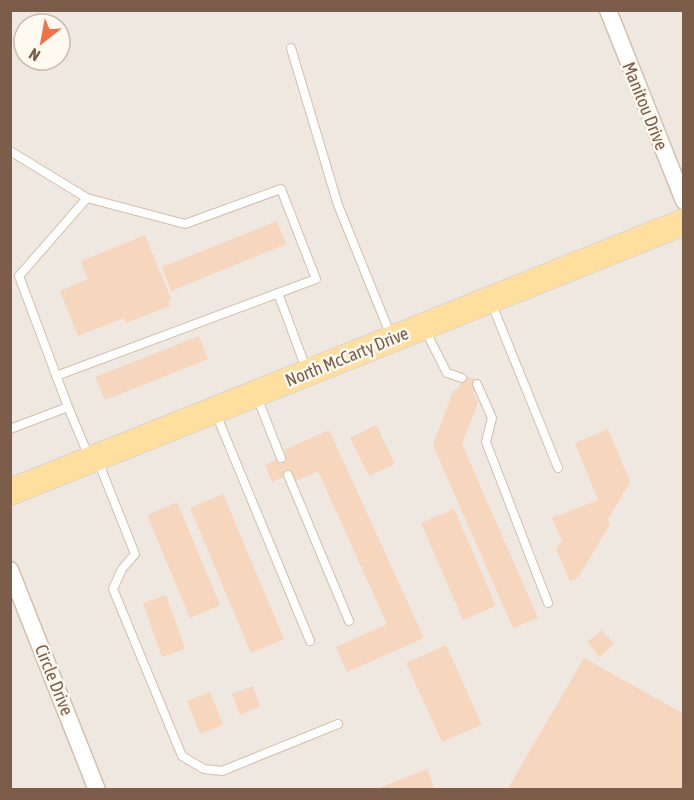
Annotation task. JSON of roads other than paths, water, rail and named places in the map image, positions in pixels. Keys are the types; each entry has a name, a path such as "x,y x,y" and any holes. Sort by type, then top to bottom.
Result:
{"main road":[{"name":"North McCarty Drive","path":"10,492 684,222"}],"street":[{"name":"Manitou Drive","path":"608,10 684,201"},
{"name":"Circle Drive","path":"10,570 97,789"}],"lane":[{"path":"291,48 338,204 392,339"},
{"path":"10,151 87,198 185,224 281,189 316,279 56,376"},
{"path":"87,198 19,276 68,407 94,459 135,554 122,569 113,589 182,756 204,769 222,771 338,724"},
{"path":"278,293 308,373"},
{"path":"490,300 558,468"},
{"path":"423,327 447,373 462,378"},
{"path":"477,384 492,418 486,442 548,603"},
{"path":"256,394 281,458"},
{"path":"10,429 68,407"},
{"path":"214,410 310,641"},
{"path":"288,475 349,621"}]}
